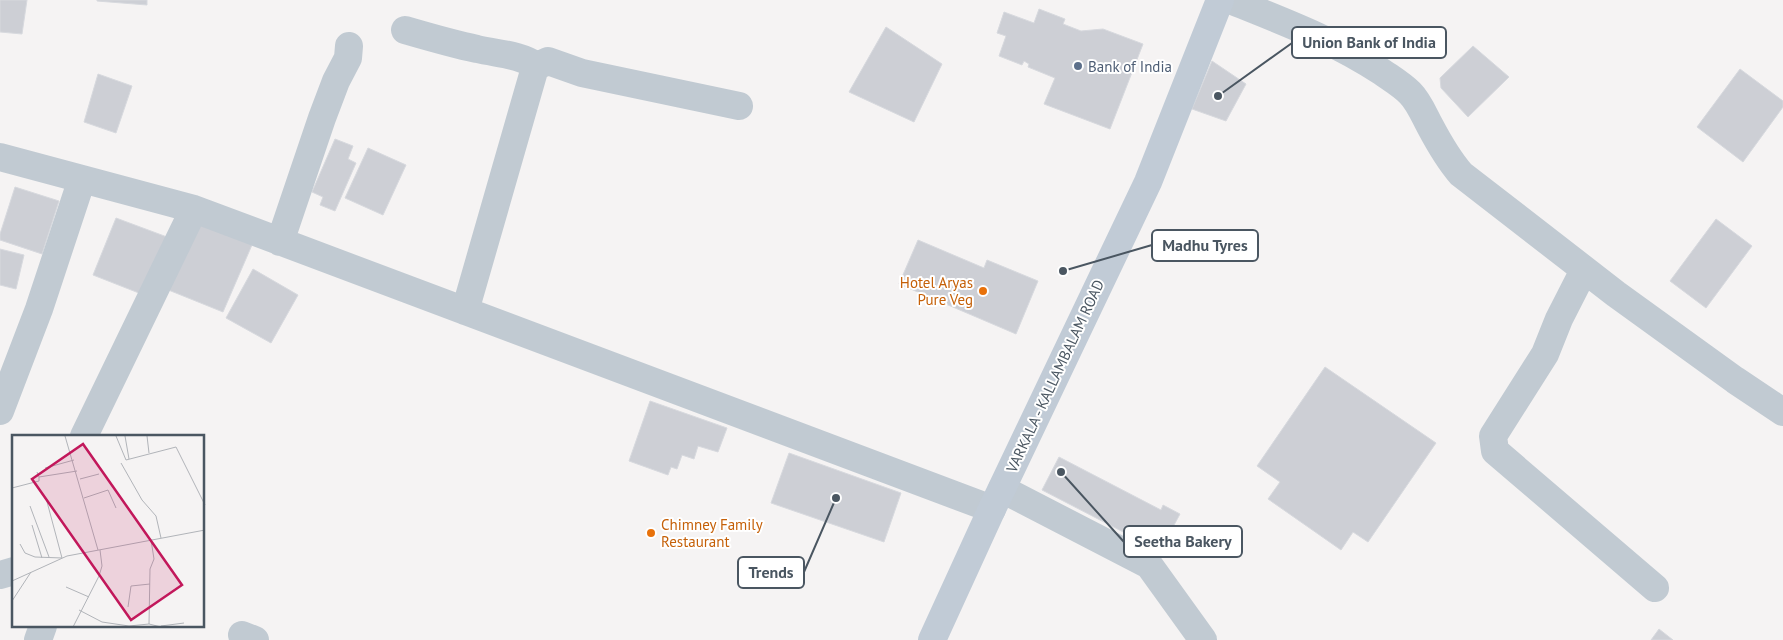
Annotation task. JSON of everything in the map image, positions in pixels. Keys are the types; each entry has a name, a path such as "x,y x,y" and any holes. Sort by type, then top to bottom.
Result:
{"main road":[{"name":"VARKALA - KALLAMBALAM ROAD","path":"932,640 1148,182 1220,0"}],"street":[{"path":"1230,0 1312,34 1366,62 1400,85 1410,93 1417,103 1440,145 1461,174 1584,270 1727,374 1783,412"},
{"path":"405,30 476,49 518,56 527,59 537,66"},
{"path":"280,242 322,118 336,81 348,58 349,46"},
{"path":"465,311 537,66 548,61 582,73 739,106"},
{"path":"0,157 194,209 465,311 997,499 1149,565 1203,640"},
{"path":"0,411 39,309 82,179"},
{"path":"84,435 194,209"},
{"path":"1584,270 1559,319 1545,354 1493,436 1492,443 1494,451 1655,588"},
{"path":"38,640 42,628"}],"building":[{"path":"0,0 27,0 22,34 0,32"},
{"path":"147,0 147,5 97,1"},
{"path":"1039,9 1065,19 1063,24 1081,31 1103,29 1143,44 1110,129 1044,104 1055,78 1028,67 1029,64 1024,61 1022,65 999,56 1006,36 997,33 1004,12 1034,23"},
{"path":"886,27 942,64 914,122 849,92"},
{"path":"1473,46 1509,77 1468,117 1441,88 1440,78"},
{"path":"1212,61 1246,84 1226,121 1192,109"},
{"path":"1740,69 1783,101 1783,107 1743,162 1697,127"},
{"path":"98,74 132,86 116,133 84,122"},
{"path":"335,139 353,146 348,159 356,163 335,211 320,205 323,197 312,192"},
{"path":"368,148 406,165 383,215 345,198"},
{"path":"15,187 59,201 42,254 0,240 0,234"},
{"path":"198,217 255,238 223,312 166,289"},
{"path":"116,218 167,237 144,295 93,275"},
{"path":"1716,219 1752,246 1706,308 1670,281"},
{"path":"918,240 984,268 987,260 1038,281 1016,334 899,284"},
{"path":"0,249 24,255 16,289 0,285"},
{"path":"253,269 298,295 271,343 226,318"},
{"path":"1325,367 1436,443 1368,542 1353,532 1341,550 1268,499 1280,482 1257,466"},
{"path":"650,401 727,428 718,452 698,446 694,459 682,455 677,469 671,467 668,475 629,461"},
{"path":"789,453 901,493 884,542 771,503"},
{"path":"1059,457 1161,510 1163,505 1180,514 1160,551 1042,490"},
{"path":"1659,629 1673,640 1651,640"}],"place":[{"name":"Bank of India","path":"1078,66"},
{"name":"Union Bank of India","path":"1218,96"},
{"name":"Madhu Tyres","path":"1063,271"},
{"name":"Hotel Aryas Pure Veg","path":"983,291"},
{"name":"Seetha Bakery","path":"1061,472"},
{"name":"Trends","path":"836,498"},
{"name":"Chimney Family Restaurant","path":"651,533"}]}
